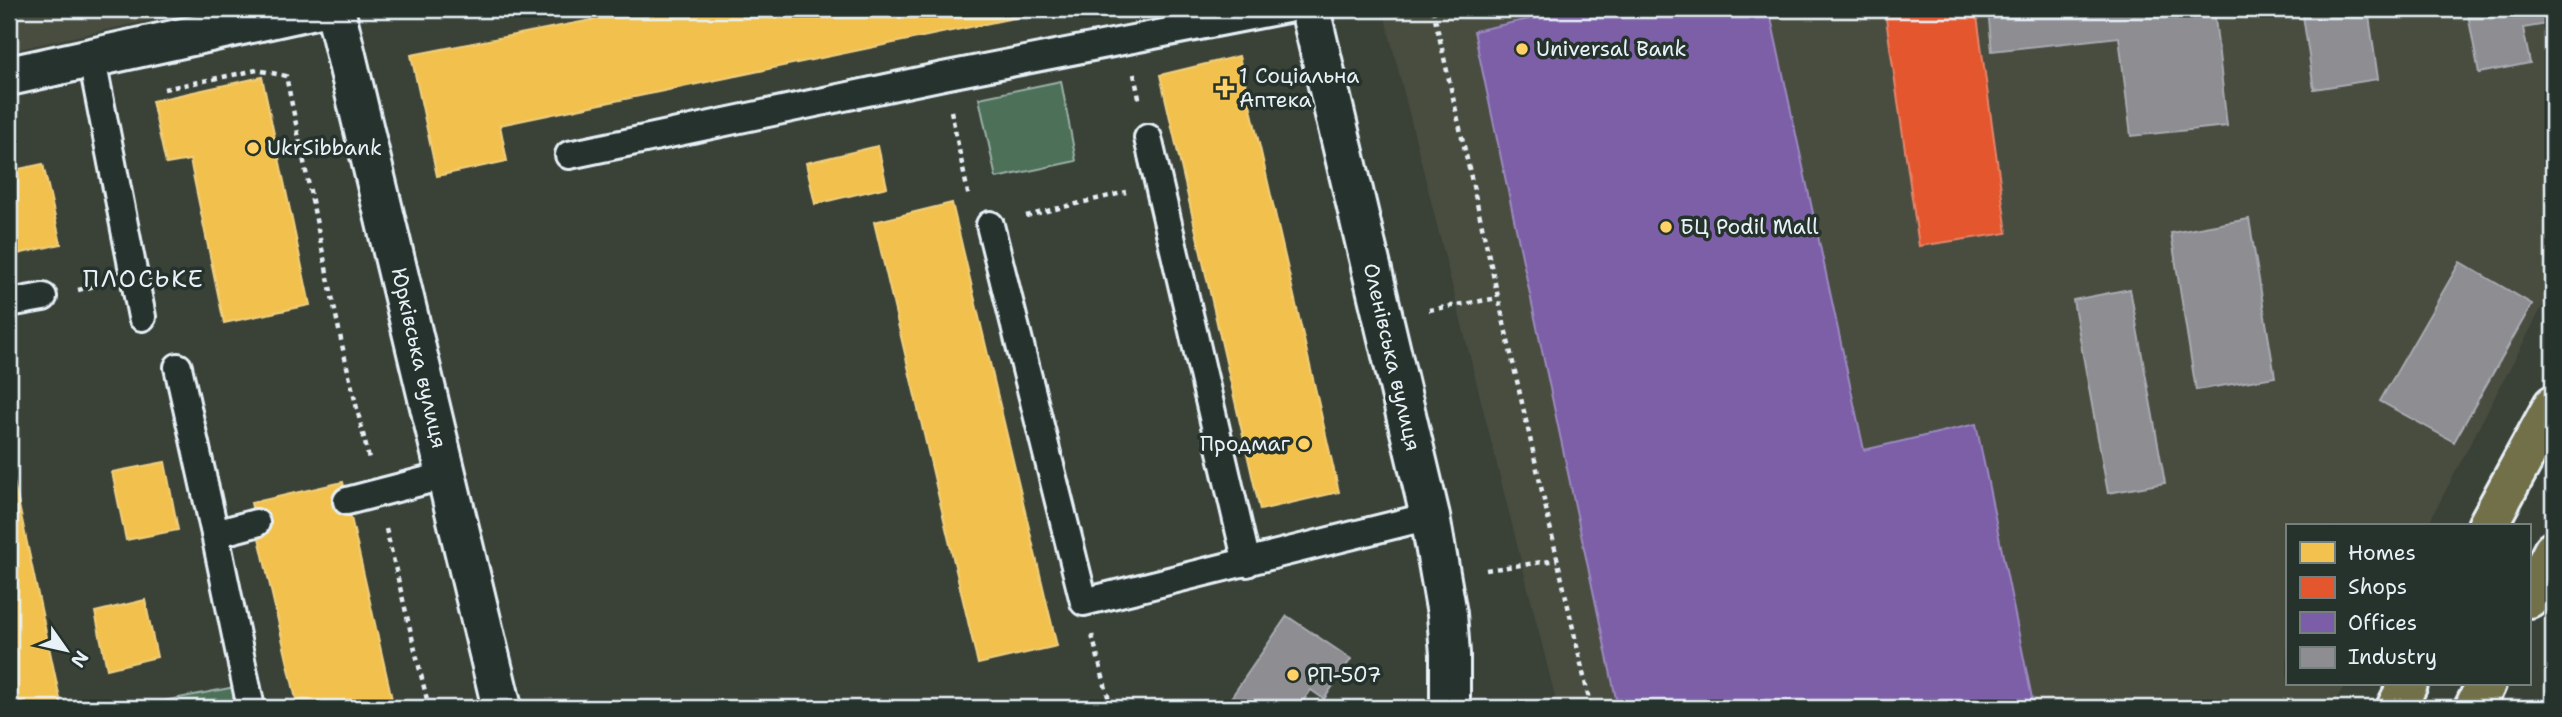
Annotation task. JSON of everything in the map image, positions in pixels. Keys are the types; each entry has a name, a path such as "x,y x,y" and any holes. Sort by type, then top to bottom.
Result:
{"main road":[{"path":"2488,524 2553,405"},
{"path":"2530,596 2553,551"},
{"path":"2396,708 2407,686"},
{"path":"2474,708 2485,686"}],"street":[{"path":"9,76 92,60 315,9"},
{"name":"Юрківська вулиця","path":"335,9 502,708"},
{"name":"Оленівська вулиця","path":"1310,9 1430,516 1447,614 1450,708"}],"lane":[{"path":"569,155 943,76 1287,9"},
{"path":"92,60 142,317"},
{"path":"1148,138 1247,562"},
{"path":"990,225 1084,603 1430,516"},
{"path":"9,303 43,297"},
{"path":"178,367 251,708"},
{"path":"347,501 447,475"},
{"path":"215,534 256,523"}],"path":[{"path":"1433,9 1591,708"},
{"path":"1126,41 1148,138"},
{"path":"100,102 257,71 286,76 344,354 429,708"},
{"path":"943,76 970,204 990,225 1158,185"},
{"path":"43,297 135,278"},
{"path":"1429,310 1498,298"},
{"path":"1486,570 1557,560"},
{"path":"1084,603 1111,708"}],"shaded area":[{"path":"9,9 200,9 9,51"},
{"path":"1383,9 2553,9 2553,286 2428,524 2286,524 2286,686 2344,686 2332,708 1558,708"}],"green space":[{"path":"1061,81 1076,161 996,178 979,98"},
{"path":"235,687 239,708 128,708"}],"building: Homes":[{"path":"648,9 1057,9 500,125 507,161 437,176 411,55"},
{"path":"1239,56 1339,492 1260,510 1160,75"},
{"path":"262,77 310,305 224,323 190,160 166,164 152,101"},
{"path":"878,146 887,187 815,204 806,163"},
{"path":"43,164 61,244 9,256 9,171"},
{"path":"952,203 1057,646 978,664 874,222"},
{"path":"9,458 62,708 9,708"},
{"path":"165,462 178,530 126,540 112,472"},
{"path":"343,482 394,708 298,708 251,503"},
{"path":"145,600 157,657 107,669 95,612"}],"building: Shops":[{"path":"1909,9 1976,9 2007,233 1919,246 1885,12"}],"building: Offices":[{"name":"БЦ Podil Mall","path":"1527,9 1769,9 1864,450 1976,424 2034,708 1618,708 1474,31 1529,19"}],"building: Industry":[{"path":"1988,9 2214,9 2227,126 2131,136 2119,37 1992,51"},
{"path":"2302,9 2368,9 2378,79 2314,89"},
{"path":"2467,9 2553,9 2553,23 2523,28 2530,63 2479,73"},
{"path":"2553,142 2553,160 2545,153"},
{"path":"2249,219 2275,377 2196,390 2171,233"},
{"path":"2460,262 2532,304 2454,442 2380,401"},
{"path":"2130,289 2165,483 2108,493 2073,300"},
{"name":"РП-507","path":"1287,616 1351,659 1324,699 1311,690 1298,708 1224,708"}],"place":[{"name":"Universal Bank","path":"1522,49"},
{"name":"1 Соціальна Аптека","path":"1225,88"},
{"name":"UkrSibbank","path":"253,148"},
{"name":"БЦ Podil Mall","path":"1666,227"},
{"name":"Продмаг","path":"1304,444"},
{"name":"РП-507","path":"1293,675"}],"district":[{"name":"ПЛОСЬКЕ","path":"144,279"}]}
